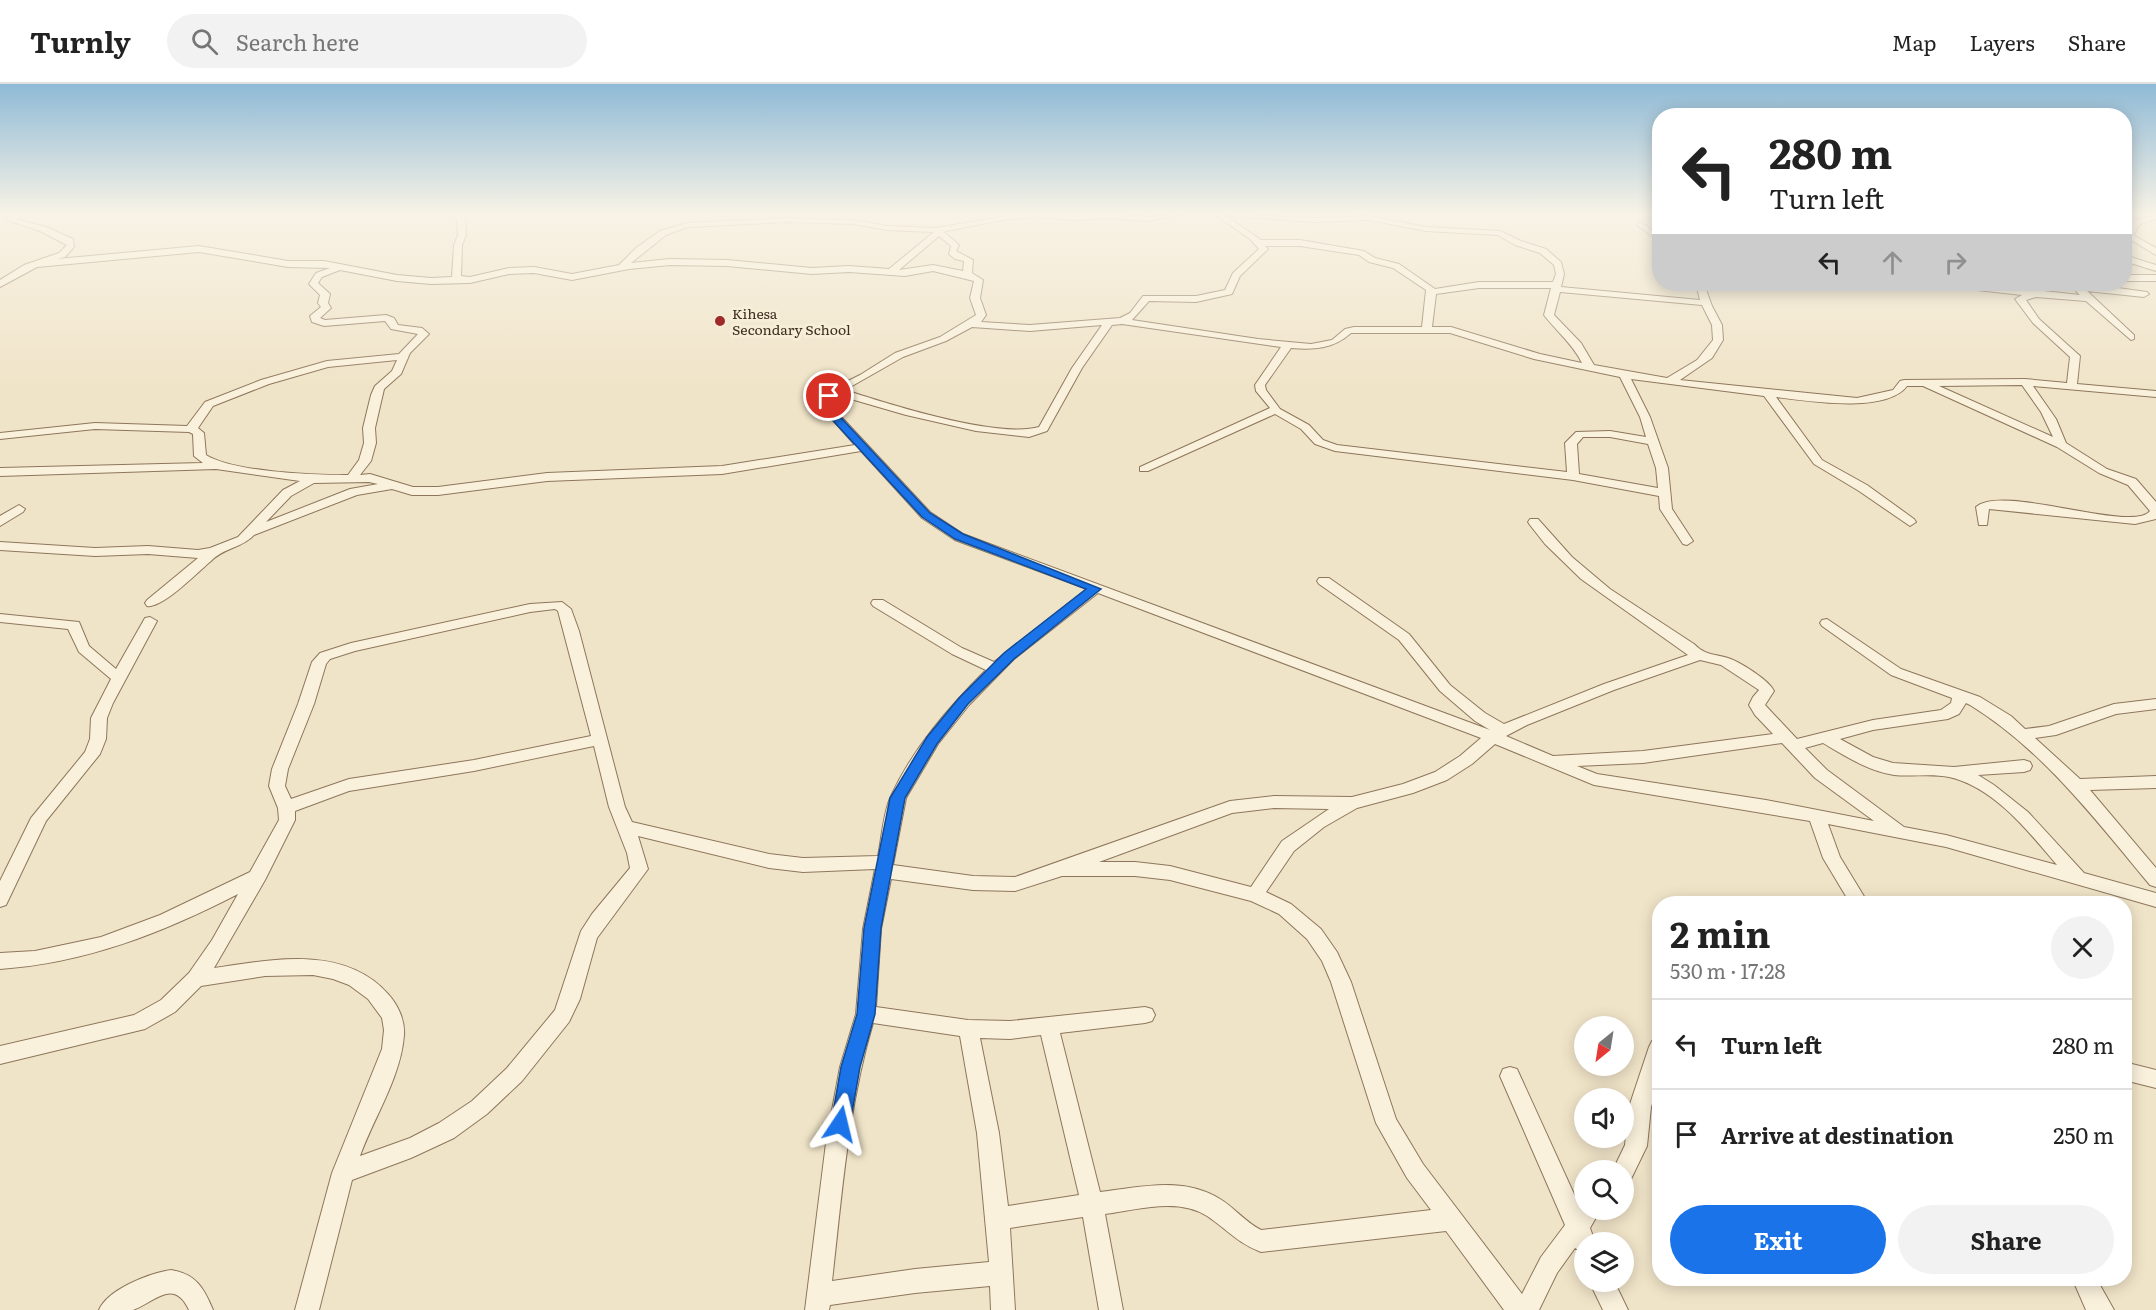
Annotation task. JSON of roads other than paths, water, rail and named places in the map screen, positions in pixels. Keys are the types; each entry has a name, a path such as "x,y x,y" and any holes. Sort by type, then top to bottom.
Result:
{"street":[{"path":"0,284 20,271"},
{"path":"329,271 320,275 312,284 325,293 323,303 326,307 313,318 324,323 386,318 391,320 395,328 423,332 422,338 401,357 397,372 379,388 376,394 369,428 370,443 364,460 352,477"},
{"path":"356,271 432,281 482,278 515,271"},
{"path":"457,271 457,279"},
{"path":"541,271 572,277 601,271"},
{"path":"880,271 915,271"},
{"path":"951,271 967,274 979,280 975,298 981,316 972,324 943,339 898,355 864,378 836,391 827,399 829,410 926,515 959,537 1095,589 1498,734 1548,761 1594,779 1816,815 1946,841 2156,900"},
{"path":"972,324 1030,328 1079,326 1116,321 1133,315 1146,298 1196,299 1228,294 1236,275 1240,271"},
{"path":"1405,271 1430,288 1432,292 1427,329"},
{"path":"1559,271 1549,315 1559,328 1578,345 1589,366"},
{"path":"2132,280 2156,278"},
{"path":"1432,292 1479,285 1544,286 1706,303"},
{"path":"2132,286 2156,300"},
{"path":"1668,382 1697,366 1716,346 1719,332 1703,291"},
{"path":"2022,291 2087,298"},
{"path":"2079,291 2131,337"},
{"path":"2119,291 2144,294"},
{"path":"2035,294 2022,296 2021,303 2036,321 2075,356 2072,385"},
{"path":"1116,321 1287,346 1311,347 1335,342 1354,330 1403,332 1427,329 1450,330 1538,357 1624,375 1820,399 1857,400 1891,394 1897,392 1904,383 1923,381 2025,382 2156,394"},
{"path":"836,391 926,418 1019,434 1037,434 1043,429 1077,368 1116,321"},
{"path":"1287,346 1260,385 1261,391 1275,410 1305,427 1319,442 1335,448 1574,476 1664,493"},
{"path":"192,429 193,424 209,404 265,382 327,364 401,357"},
{"path":"1624,375 1645,417 1662,468 1666,509 1687,541"},
{"path":"1923,381 1978,409 2061,445 2103,471 2132,482 2156,511 2156,515 2149,519 2129,520 2055,510 1988,505 1982,507 1983,522"},
{"path":"2025,382 2058,430 2061,445"},
{"path":"1766,391 1818,462 1863,488 1910,522"},
{"path":"1144,469 1275,410"},
{"path":"0,436 95,426 192,429 198,433 201,456 216,466"},
{"path":"1574,476 1571,443 1581,434 1610,434 1652,441"},
{"path":"0,472 216,466 312,479 369,478 412,491 431,491 547,477 722,470 865,447"},
{"path":"0,546 95,552 148,550 198,554 213,551 242,540 287,493 312,479"},
{"path":"252,532 354,492 390,485"},
{"path":"0,522 19,508"},
{"path":"1533,522 1556,549 1592,582 1689,647 1696,655 1726,662 1765,687 1767,691 1758,700 1757,705 1790,741 1836,786 1902,832"},
{"path":"152,603 190,573 213,551"},
{"path":"1324,581 1404,637 1445,688 1498,734"},
{"path":"1001,1273 915,1281 817,1303 839,1132 850,1067 866,1014 872,928 898,798 912,771 946,720 996,669 1095,589"},
{"path":"878,603 957,651 996,669"},
{"path":"4,1056 138,1023 168,1006 196,979 219,945 287,820 286,808 278,786 280,769 306,704 319,662 334,652 417,632 546,605 557,605 564,609 573,631 617,807 636,853 639,870 627,888 592,928 581,954 567,1008 548,1036 520,1068 486,1102 459,1123 433,1138 343,1173"},
{"path":"0,618 74,625 76,636 92,660 118,677"},
{"path":"0,900 39,818 92,754 98,739 99,718 118,677 150,621"},
{"path":"1827,623 1896,672 1960,694 1991,709 2076,785 2156,880"},
{"path":"626,827 769,861 803,865 885,867 998,885 1015,884 1230,807 1274,802 1352,803 1407,789 1441,776 1466,760 1498,734 1544,712 1694,658 1696,655"},
{"path":"1548,761 1643,757 1826,738 1873,725 1943,715 1958,707 1960,694"},
{"path":"2022,735 2051,731 2114,709 2156,704"},
{"path":"1826,738 1881,766 1951,771 1982,771 2024,766"},
{"path":"286,808 333,788 366,780 456,769 600,739"},
{"path":"1951,771 1995,794 2043,837 2079,878"},
{"path":"2076,785 2156,782"},
{"path":"1255,895 1271,867 1288,846 1318,823 1352,803"},
{"path":"1816,815 1832,858 1854,896"},
{"path":"1062,869 1135,869 1170,873 1255,895 1285,909 1314,934 1330,957 1341,982 1387,1123 1415,1171 1519,1310"},
{"path":"0,961 35,960 74,952 134,933 192,910 259,875"},
{"path":"196,979 271,968 303,966 335,970 366,984 384,1001 393,1018 394,1037 388,1059 343,1173 307,1310"},
{"path":"866,1014 968,1029 1010,1030 1145,1015"},
{"path":"1049,1027 1092,1204 1111,1310"},
{"path":"968,1029 978,1068 991,1144 998,1219 1002,1310"},
{"path":"1629,1160 1636,1146 1640,1107 1652,1069"},
{"path":"2132,1073 2156,1079"},
{"path":"1510,1076 1583,1225 1549,1265 1526,1310"},
{"path":"998,1219 1092,1204 1165,1196 1194,1198 1222,1211 1240,1231 1261,1242 1453,1219"},
{"path":"111,1310 140,1292 163,1283 180,1282 191,1290 201,1310"},
{"path":"2088,1286 2096,1305 2102,1310"},
{"path":"1607,1292 1616,1310"}],"place":[{"name":"Kihesa Secondary School","path":"720,321"}]}
